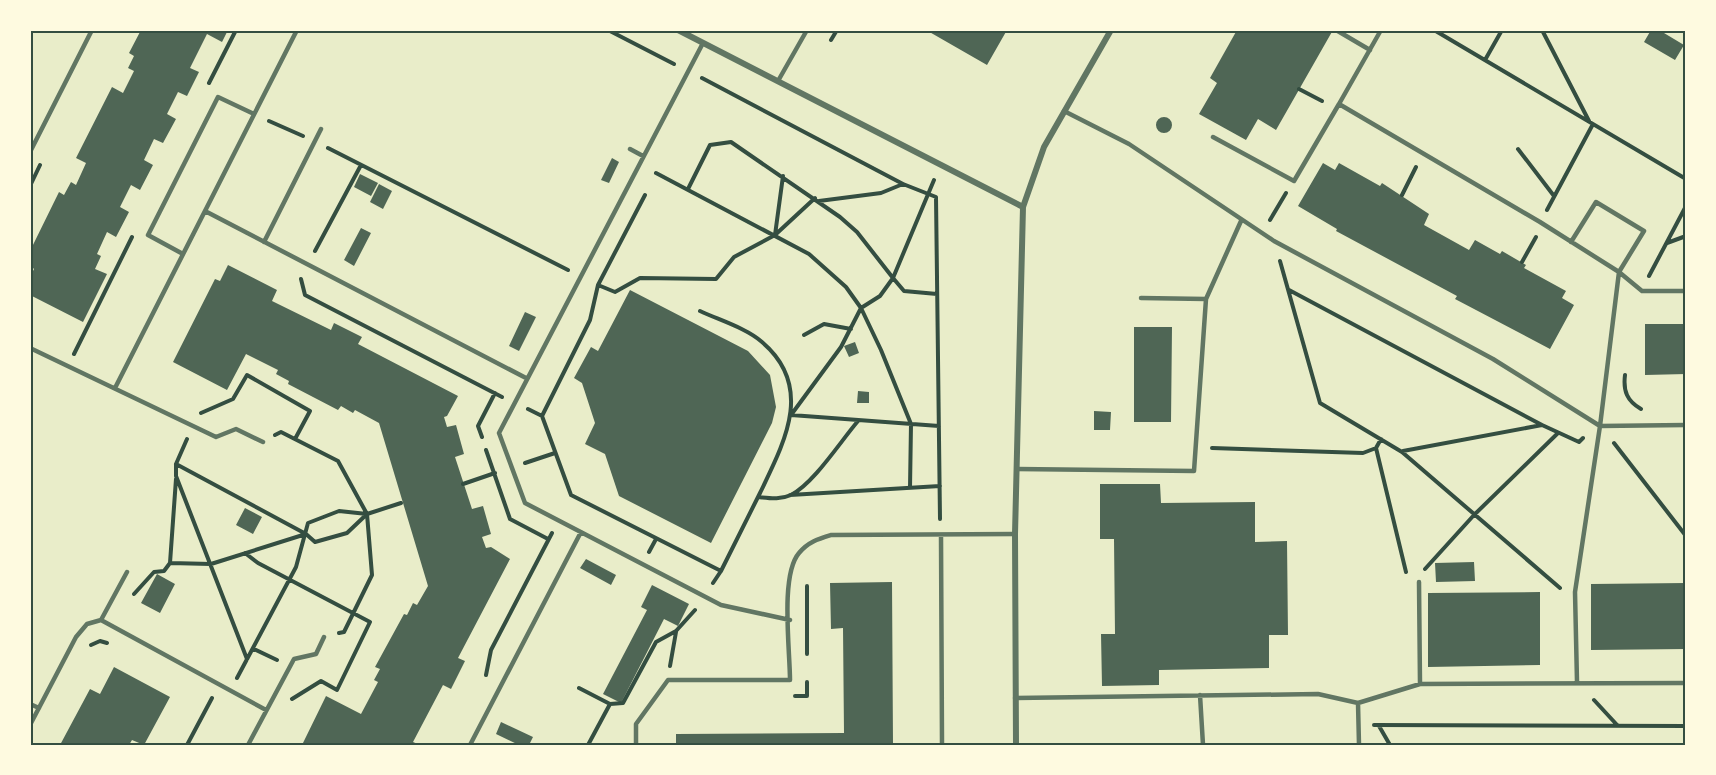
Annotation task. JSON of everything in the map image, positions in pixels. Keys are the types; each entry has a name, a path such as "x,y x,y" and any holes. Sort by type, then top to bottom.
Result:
{"street":[{"path":"678,30 1023,207"},
{"path":"1016,745 1015,534 1023,207 1044,147 1111,30"}],"lane":[{"path":"30,152 92,30"},
{"path":"116,388 297,30"},
{"path":"778,81 807,30"},
{"path":"1336,30 1370,50"},
{"path":"1213,137 1294,181 1382,30"},
{"path":"703,43 579,275 499,433 525,503 722,605 790,620"},
{"path":"183,254 148,235 218,97 254,114"},
{"path":"1339,104 1540,222 1619,272 1642,291 1686,291"},
{"path":"1064,111 1129,144 1274,241 1493,359 1600,426 1686,425"},
{"path":"264,242 321,129"},
{"path":"630,149 643,156"},
{"path":"1571,242 1596,202 1644,231 1619,272 1600,426 1575,592 1577,682"},
{"path":"205,211 526,378"},
{"path":"1017,469 1194,471 1206,300 1241,221"},
{"path":"1141,298 1206,300"},
{"path":"30,348 216,437 236,429 263,442"},
{"path":"470,745 581,532"},
{"path":"636,745 636,724 668,680 790,680 789,577 798,554 814,540 831,535 1015,534"},
{"path":"941,536 942,745"},
{"path":"30,725 76,637 87,624 101,620 128,572"},
{"path":"1419,582 1420,684"},
{"path":"101,620 266,710"},
{"path":"248,745 294,659 316,654 324,637"},
{"path":"1015,698 1318,694 1358,703 1420,684 1686,683"},
{"path":"1200,695 1203,745"},
{"path":"1358,703 1359,745"},
{"path":"30,704 39,708"}],"path":[{"path":"608,30 903,184 936,197 941,536"},
{"path":"831,40 837,30"},
{"path":"1434,30 1686,179"},
{"path":"1485,60 1502,30"},
{"path":"1542,30 1591,123"},
{"path":"699,90 704,79"},
{"path":"1299,89 1322,101"},
{"path":"1328,91 1318,108 1332,116"},
{"path":"263,126 267,121 273,120 615,292 640,278 716,279 734,257 775,235 817,200 881,193 903,184"},
{"path":"1522,262 1591,123"},
{"path":"688,189 710,145 731,142 817,200 857,232 904,291 937,294"},
{"path":"1518,149 1554,196"},
{"path":"1407,161 1426,173"},
{"path":"651,182 661,162"},
{"path":"361,165 301,279 304,295 495,393"},
{"path":"1402,195 1416,167"},
{"path":"656,173 775,235 830,270 861,308 911,424 910,488"},
{"path":"775,235 783,176"},
{"path":"791,416 841,347 861,308 880,296 893,278 934,179"},
{"path":"1294,181 1269,221 1320,403 1402,452 1563,591 1575,592"},
{"path":"646,191 598,285 590,320 542,416 571,495 721,571 783,445 791,416 790,389 785,372 775,355 760,340 700,311"},
{"path":"1642,291 1686,206"},
{"path":"1525,232 1545,244"},
{"path":"1666,244 1686,236"},
{"path":"291,273 301,279"},
{"path":"1289,290 1542,425 1579,442 1600,426 1627,397"},
{"path":"804,335 824,324 851,329"},
{"path":"1626,365 1624,387 1627,397 1633,404 1652,412"},
{"path":"199,414 233,399 247,375 310,411 295,439"},
{"path":"791,416 939,426"},
{"path":"790,495 805,484 858,421"},
{"path":"1402,452 1542,425"},
{"path":"1600,426 1686,536"},
{"path":"263,442 281,432 338,461 367,513 372,575 344,632 324,637"},
{"path":"1376,448 1401,557 1407,573 1419,582 1427,564 1558,433"},
{"path":"187,439 176,464 170,563 211,564 306,534"},
{"path":"1196,447 1363,453 1376,448 1381,439"},
{"path":"176,464 306,534 315,542 347,533 367,513"},
{"path":"463,484 493,473"},
{"path":"176,476 248,660"},
{"path":"758,497 774,499 790,495 940,486"},
{"path":"187,745 212,698 239,676 248,660 289,580 308,523 339,511 367,513 401,503"},
{"path":"482,683 487,674 491,650 548,539"},
{"path":"245,553 289,580 370,622 337,690 321,681 293,698 288,707"},
{"path":"579,688 610,704 622,704 656,642 676,631 692,615"},
{"path":"85,651 100,641 109,643"},
{"path":"254,648 279,661"},
{"path":"1577,682 1618,726"},
{"path":"202,693 212,698"},
{"path":"588,745 610,704"},
{"path":"1358,725 1686,726"},
{"path":"1379,725 1390,745"}],"building":[{"path":"141,30 228,30 222,42 207,34 190,68 199,72 187,96 178,92 167,114 176,119 163,143 154,139 144,160 153,165 140,190 131,185 120,207 129,212 116,237 107,232 97,254 101,256 95,269 107,274 83,322 30,295 30,277 34,269 30,265 30,251 59,192 64,195 71,182 76,185 86,163 76,158 112,87 123,93 134,71 128,68 134,56 129,53"},
{"path":"926,30 1007,30 987,65"},
{"path":"1237,30 1333,30 1276,130 1258,119 1246,140 1199,114 1217,83 1210,78"},
{"path":"1651,30 1659,30 1684,45 1675,60 1644,42"},
{"path":"1164,117 1170,119 1172,125 1170,131 1164,133 1158,131 1156,125 1158,119"},
{"path":"612,158 619,162 609,183 601,180"},
{"path":"1323,163 1335,170 1339,163 1380,186 1382,183 1429,214 1424,225 1469,250 1475,240 1500,254 1502,251 1526,265 1524,268 1566,291 1562,298 1574,305 1550,349 1455,299 1457,296 1336,231 1337,229 1298,206"},
{"path":"360,174 378,183 371,196 354,187"},
{"path":"379,184 392,191 383,209 370,202"},
{"path":"361,228 371,233 354,266 344,260"},
{"path":"228,265 277,290 272,301 331,330 334,323 362,337 358,344 458,396 447,416 444,417 447,427 456,425 464,454 455,457 472,509 483,506 491,534 482,537 486,548 491,547 510,559 458,658 465,661 451,689 443,685 413,742 420,745 302,745 326,696 361,714 378,682 374,680 380,669 375,667 404,614 407,615 413,603 417,605 428,586 379,423 355,410 353,413 341,406 338,410 288,384 289,381 276,374 278,370 246,354 227,390 173,362 215,279 220,281"},
{"path":"630,290 748,351 770,375 776,407 772,423 711,543 619,496 605,454 585,444 595,423 582,383 574,378 591,347 598,351"},
{"path":"525,312 536,317 519,351 509,346"},
{"path":"1645,324 1686,324 1686,374 1645,375"},
{"path":"1134,327 1172,327 1171,422 1134,422"},
{"path":"855,342 859,353 849,357 844,346"},
{"path":"858,391 869,392 869,403 857,403"},
{"path":"1094,411 1111,412 1110,430 1094,430"},
{"path":"1100,484 1160,484 1161,503 1255,502 1255,542 1287,541 1288,635 1269,635 1269,668 1159,670 1159,685 1102,686 1101,634 1115,634 1114,539 1100,539"},
{"path":"245,508 262,517 253,534 236,525"},
{"path":"586,559 616,575 611,585 580,568"},
{"path":"1474,562 1475,581 1436,582 1435,563"},
{"path":"157,574 175,584 160,613 141,603"},
{"path":"892,582 893,745 676,745 676,734 844,733 843,628 831,629 830,583"},
{"path":"1686,583 1686,649 1591,650 1591,584"},
{"path":"652,585 689,604 678,626 664,619 621,703 603,694 647,610 641,607"},
{"path":"1540,592 1540,665 1428,667 1428,593"},
{"path":"114,667 170,697 144,745 132,740 129,745 60,745 90,689 100,694"},
{"path":"501,722 533,737 529,745 519,745 496,734"}]}
